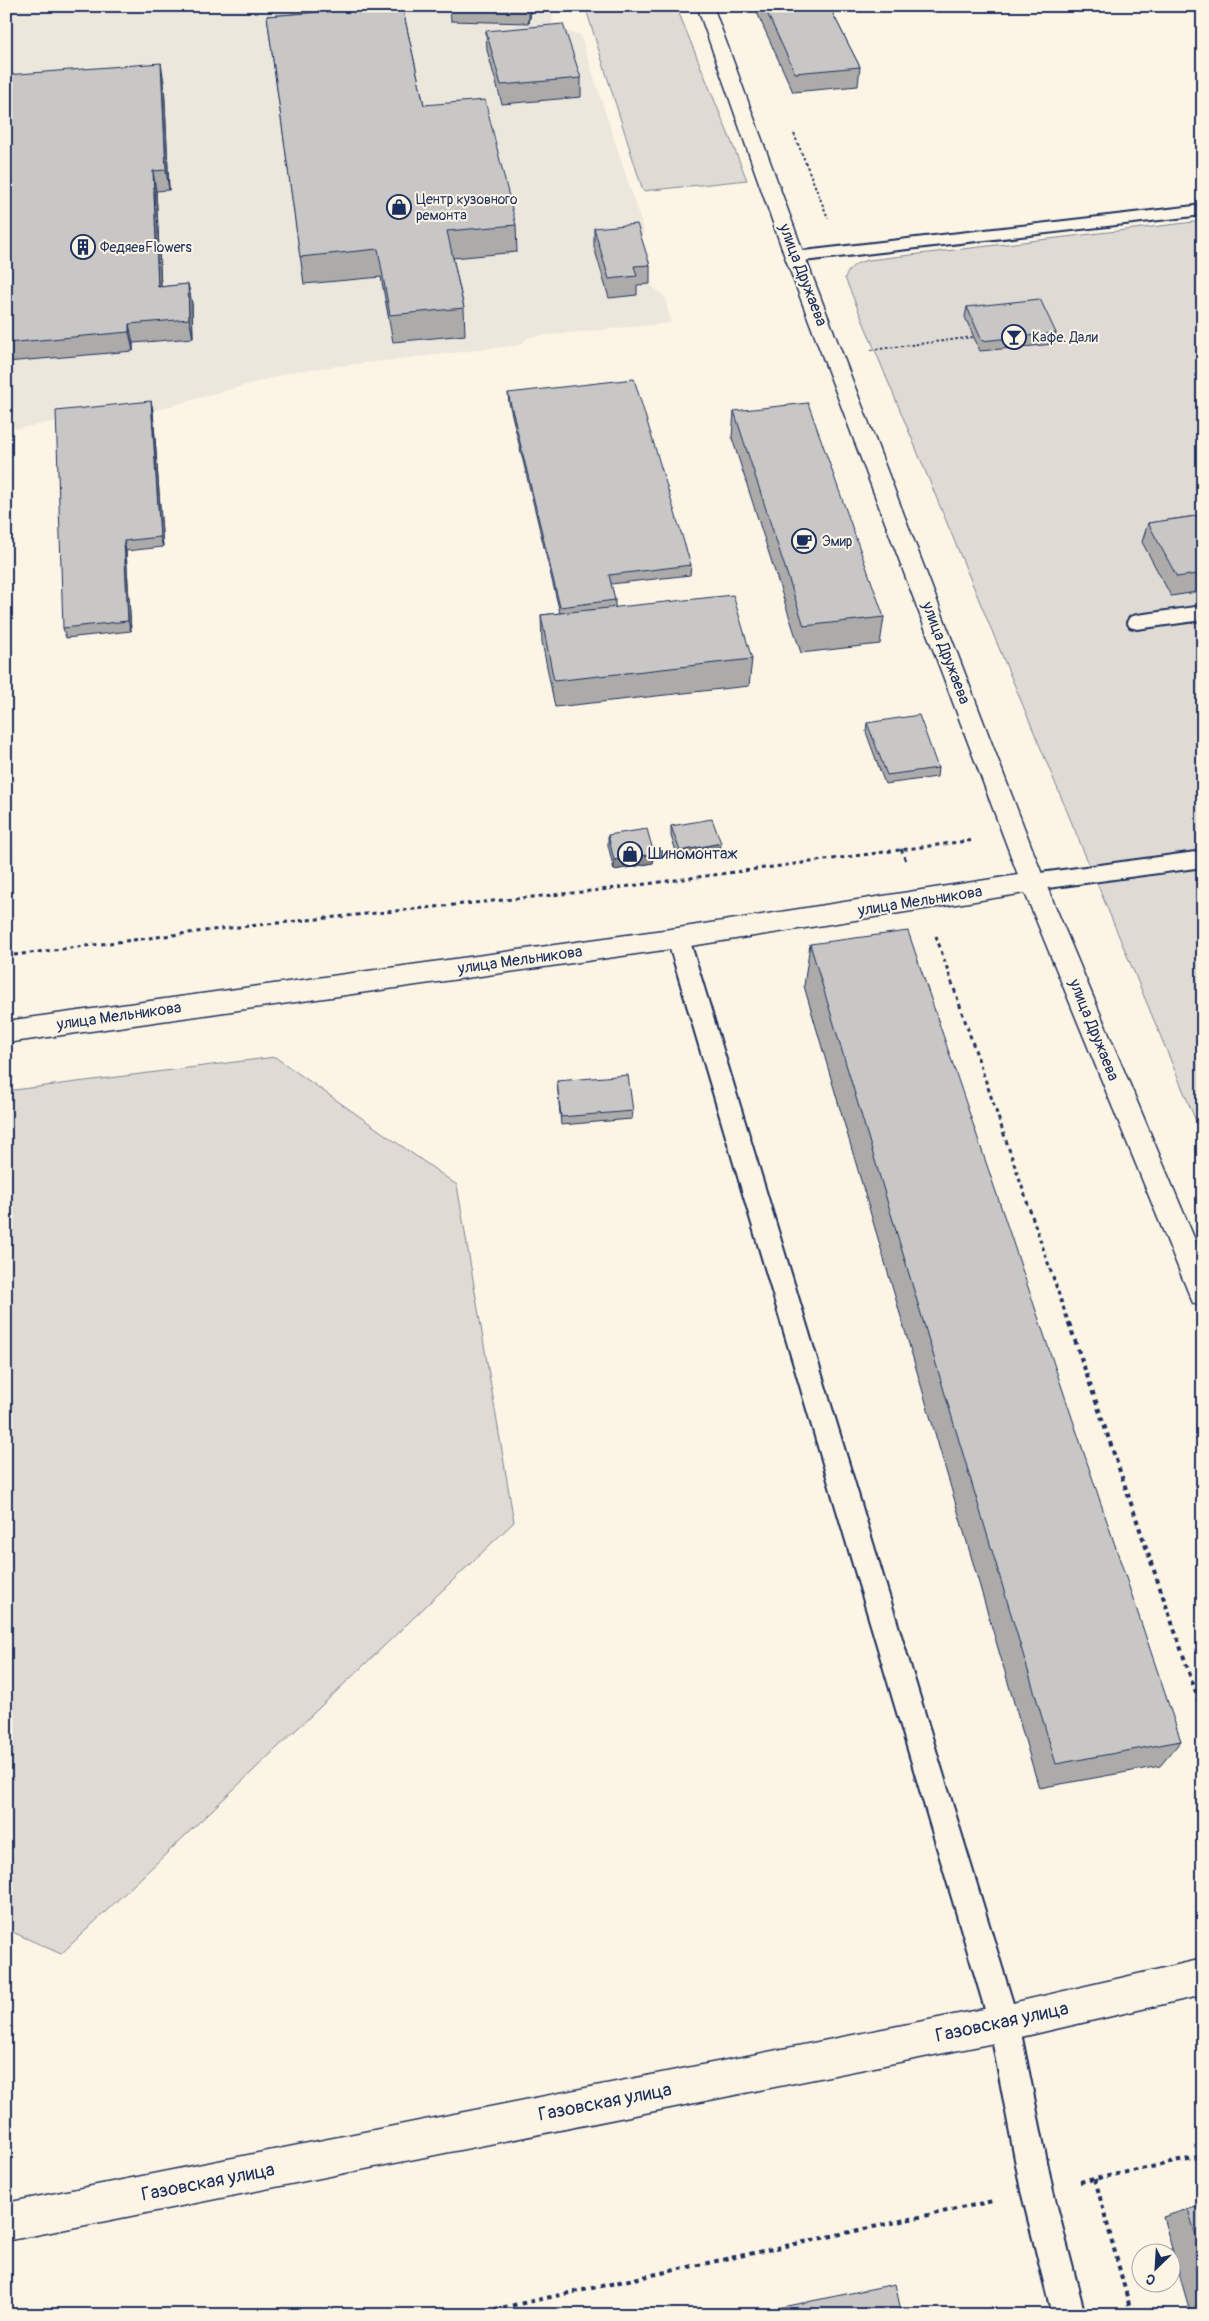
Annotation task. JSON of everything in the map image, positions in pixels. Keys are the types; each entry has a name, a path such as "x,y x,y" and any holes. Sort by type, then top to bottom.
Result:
{"street":[{"name":"улица Дружаева","path":"705,6 795,256 1033,882 1203,1294"},
{"name":"улица Мельникова","path":"6,1032 678,938 1033,882"},
{"name":"Газовская улица","path":"6,2222 1004,2022 1203,1977"}],"lane":[{"path":"795,256 1203,210"},
{"path":"1137,622 1203,613"},
{"path":"1033,882 1203,859"},
{"path":"678,938 1004,2022 1037,2191 1069,2315"}],"path":[{"path":"833,355 974,337"},
{"path":"6,956 229,928 601,890 901,849"},
{"path":"924,900 1203,1713"},
{"path":"468,2315 1203,2156"},
{"path":"1095,2179 1132,2315"}],"shaded area":[{"path":"6,6 554,6 551,31 580,34 644,231 636,243 650,284 665,297 671,323 529,337 520,345 296,371 153,411 59,421 14,429 7,713 15,863 6,865"},
{"path":"585,6 676,6 747,180 643,191"},
{"path":"1203,221 1203,1138 845,278 854,266 868,260"},
{"path":"275,1057 457,1185 514,1522 61,1954 6,1929 6,1091"}],"building":[{"name":"Центр кузовного ремонта","path":"333,6 402,6 424,105 485,100 516,225 447,231 464,308 390,315 378,249 300,257 267,16 334,11"},
{"path":"764,6 829,6 860,67 795,73"},
{"path":"563,24 581,78 501,85 486,31"},
{"name":"ФедяевFlowers","path":"161,63 166,170 153,171 158,287 188,284 189,319 129,324 129,332 6,343 6,75"},
{"path":"637,224 650,265 634,266 637,276 609,279 594,228"},
{"path":"1040,299 1056,333 982,341 967,307"},
{"path":"634,379 691,565 609,575 615,600 560,607 508,393"},
{"path":"151,401 160,537 124,541 128,621 63,628 56,411"},
{"name":"Эмир","path":"808,403 884,617 804,626 734,411"},
{"path":"1203,515 1203,573 1177,577 1148,523"},
{"path":"733,595 752,659 554,681 541,615"},
{"path":"919,715 938,768 887,775 867,723"},
{"path":"712,819 721,843 680,851 671,826"},
{"path":"647,829 654,854 614,860 608,835"},
{"path":"908,931 1181,1741 1056,1764 810,944"},
{"path":"628,1075 633,1111 561,1117 557,1081"},
{"path":"1203,2206 1203,2260 1188,2209"},
{"path":"895,2284 902,2315 743,2315"}],"place":[{"name":"Центр кузовного ремонта","path":"399,207"},
{"name":"ФедяевFlowers","path":"83,247"},
{"name":"Кафе. Дали","path":"1014,337"},
{"name":"Эмир","path":"804,541"},
{"name":"Шиномонтаж","path":"630,854"}]}
